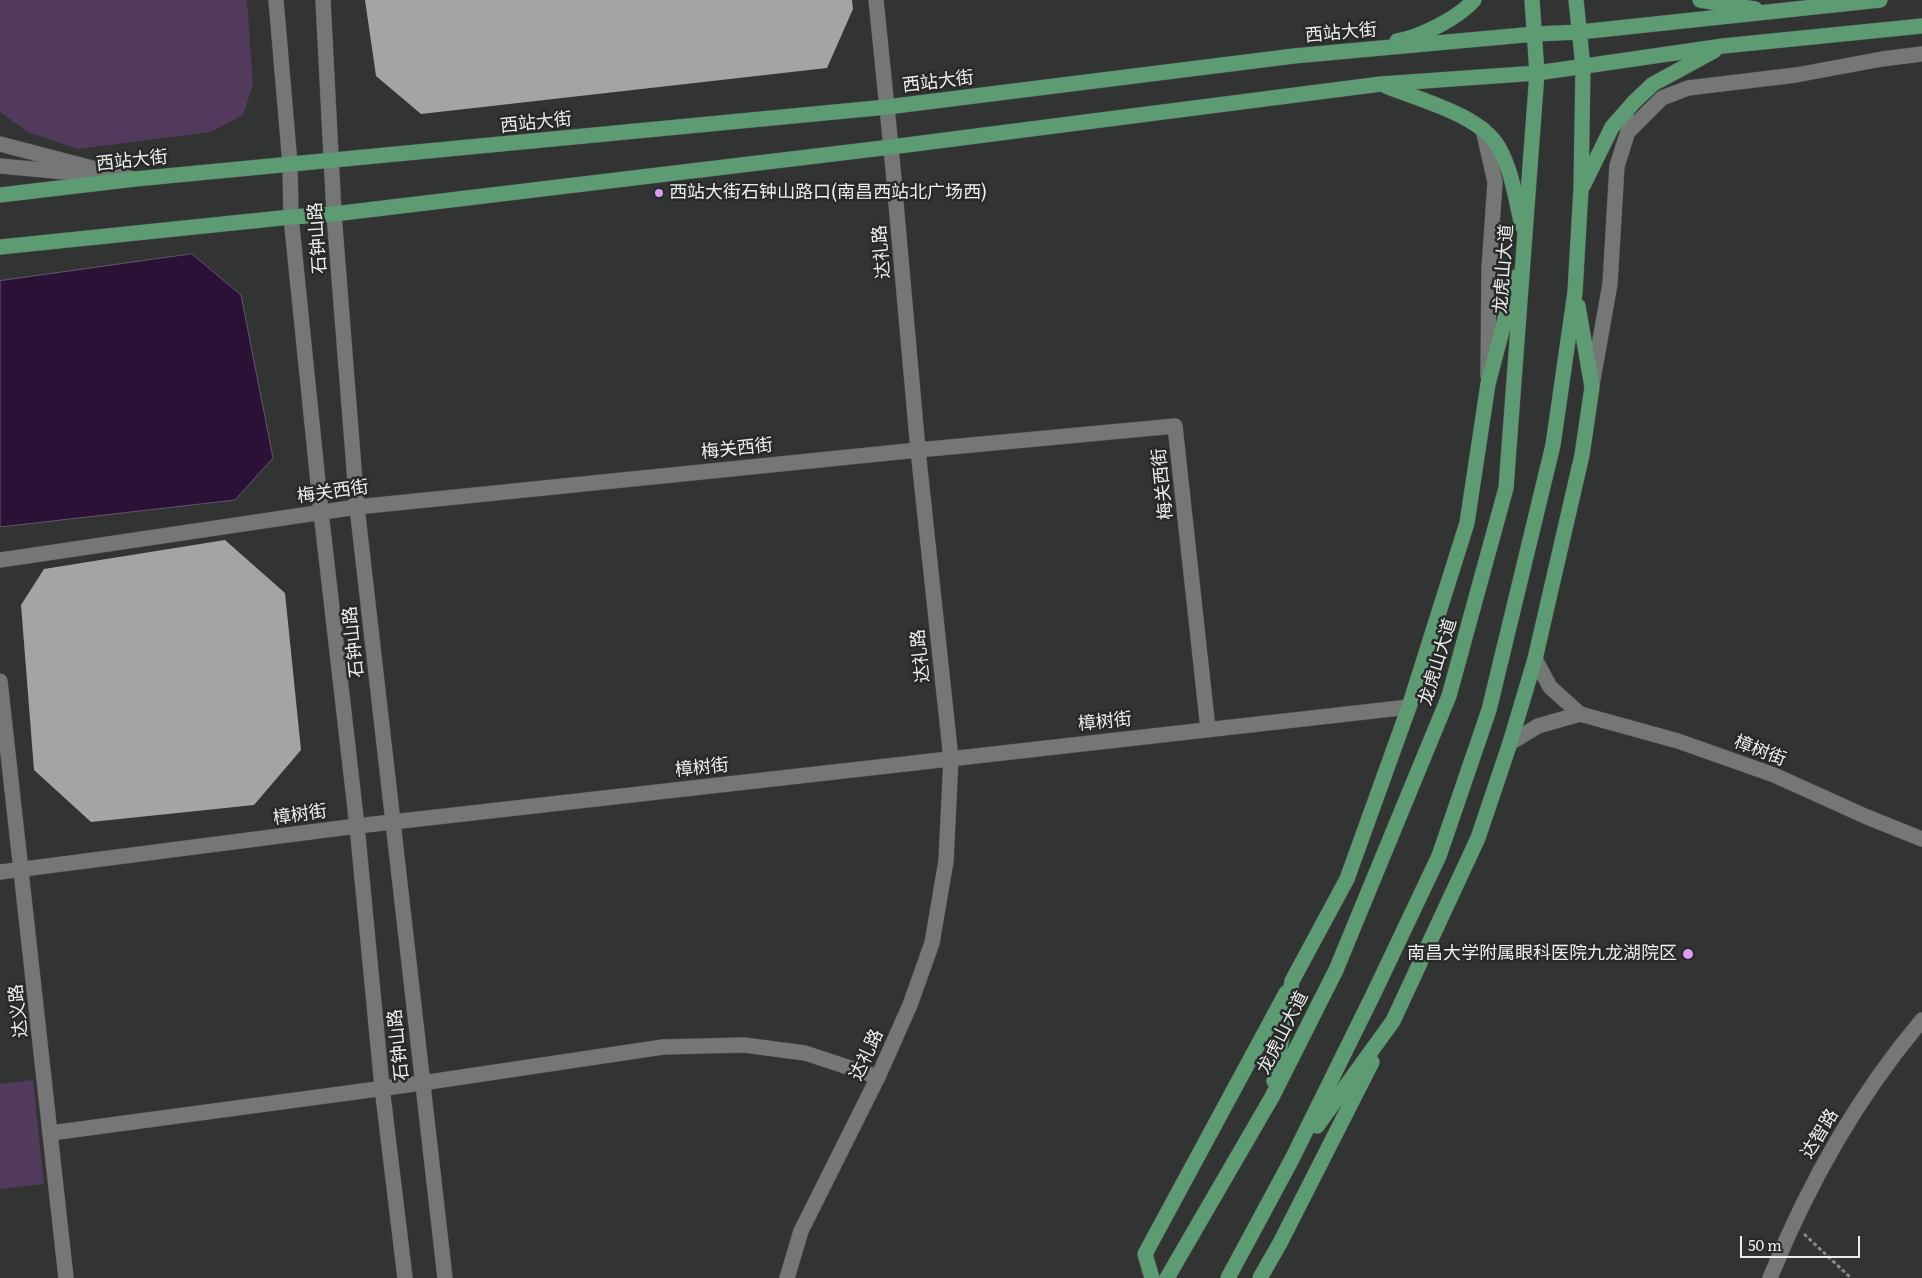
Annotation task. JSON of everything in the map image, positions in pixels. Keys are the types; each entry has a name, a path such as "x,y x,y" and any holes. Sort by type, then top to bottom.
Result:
{"main road":[{"name":"龙虎山大道","path":"1167,1278 1272,1097 1336,970 1450,696 1506,488 1537,73 1532,0"},
{"path":"1228,1278 1292,1159 1439,856 1489,710 1553,445 1575,292 1581,189 1583,67 1576,0"},
{"path":"1700,0 1776,12"},
{"name":"西站大街","path":"0,195 135,179 887,108 1294,56 1535,34 1580,32 1880,0"},
{"path":"1294,56 1404,39 1442,23 1470,3"},
{"path":"0,247 334,214 891,147 1382,84 1537,73 1723,46 1922,26"},
{"path":"1581,189 1612,127 1634,102 1653,84 1723,46"},
{"path":"1152,1278 1145,1254 1347,880 1409,707 1468,523 1488,384 1526,240 1510,174 1499,147 1483,129 1454,113 1382,84"},
{"path":"1260,1278 1393,1021 1478,838 1510,743 1535,659 1582,455 1592,387 1575,292"},
{"path":"1272,1097 1292,981"},
{"path":"1292,1159 1393,1021"}],"street":[{"name":"石钟山路","path":"323,0 334,214 358,506 392,822 445,1278"},
{"name":"达礼路","path":"787,1278 801,1231 878,1078 910,1005 932,943 946,861 951,759 918,450 876,0"},
{"name":"石钟山路","path":"276,5 290,164 291,217 321,512 357,826 382,1087 405,1278"},
{"path":"1629,131 1662,98 1688,88 1796,75 1882,59 1922,54"},
{"path":"1592,387 1610,284 1617,166 1629,131 1634,102"},
{"path":"1483,129 1495,182 1489,269 1488,384"},
{"path":"0,144 135,179"},
{"path":"0,166 135,179"},
{"name":"梅关西街","path":"0,560 358,506 1175,426 1208,730"},
{"path":"1535,659 1550,687 1580,714"},
{"name":"达义路","path":"0,681 66,1278"},
{"name":"樟树街","path":"0,872 357,826 1409,707"},
{"path":"1510,743 1538,726 1580,714"},
{"name":"樟树街","path":"1580,714 1678,740 1774,775 1867,817 1922,839"},
{"name":"达智路","path":"1770,1278 1792,1223 1832,1147 1894,1053 1922,1020"},
{"path":"51,1133 422,1083 663,1047 744,1044 805,1053 878,1078"}],"path":[{"path":"1792,1223 1851,1278"}],"shaded area":[{"path":"0,0 247,0 253,85 243,115 211,132 78,149 28,132 0,112"},
{"path":"192,254 241,295 273,458 235,500 0,527 0,281"},
{"path":"33,1080 44,1184 0,1189 0,1084"}],"building":[{"path":"365,0 852,0 853,9 827,68 421,114 376,76"},
{"path":"225,540 285,593 301,750 254,805 91,822 34,770 21,605 44,569"}],"place":[{"name":"西站大街石钟山路口(南昌西站北广场西)","path":"659,193"},
{"name":"南昌大学附属眼科医院九龙湖院区","path":"1688,954"}]}
